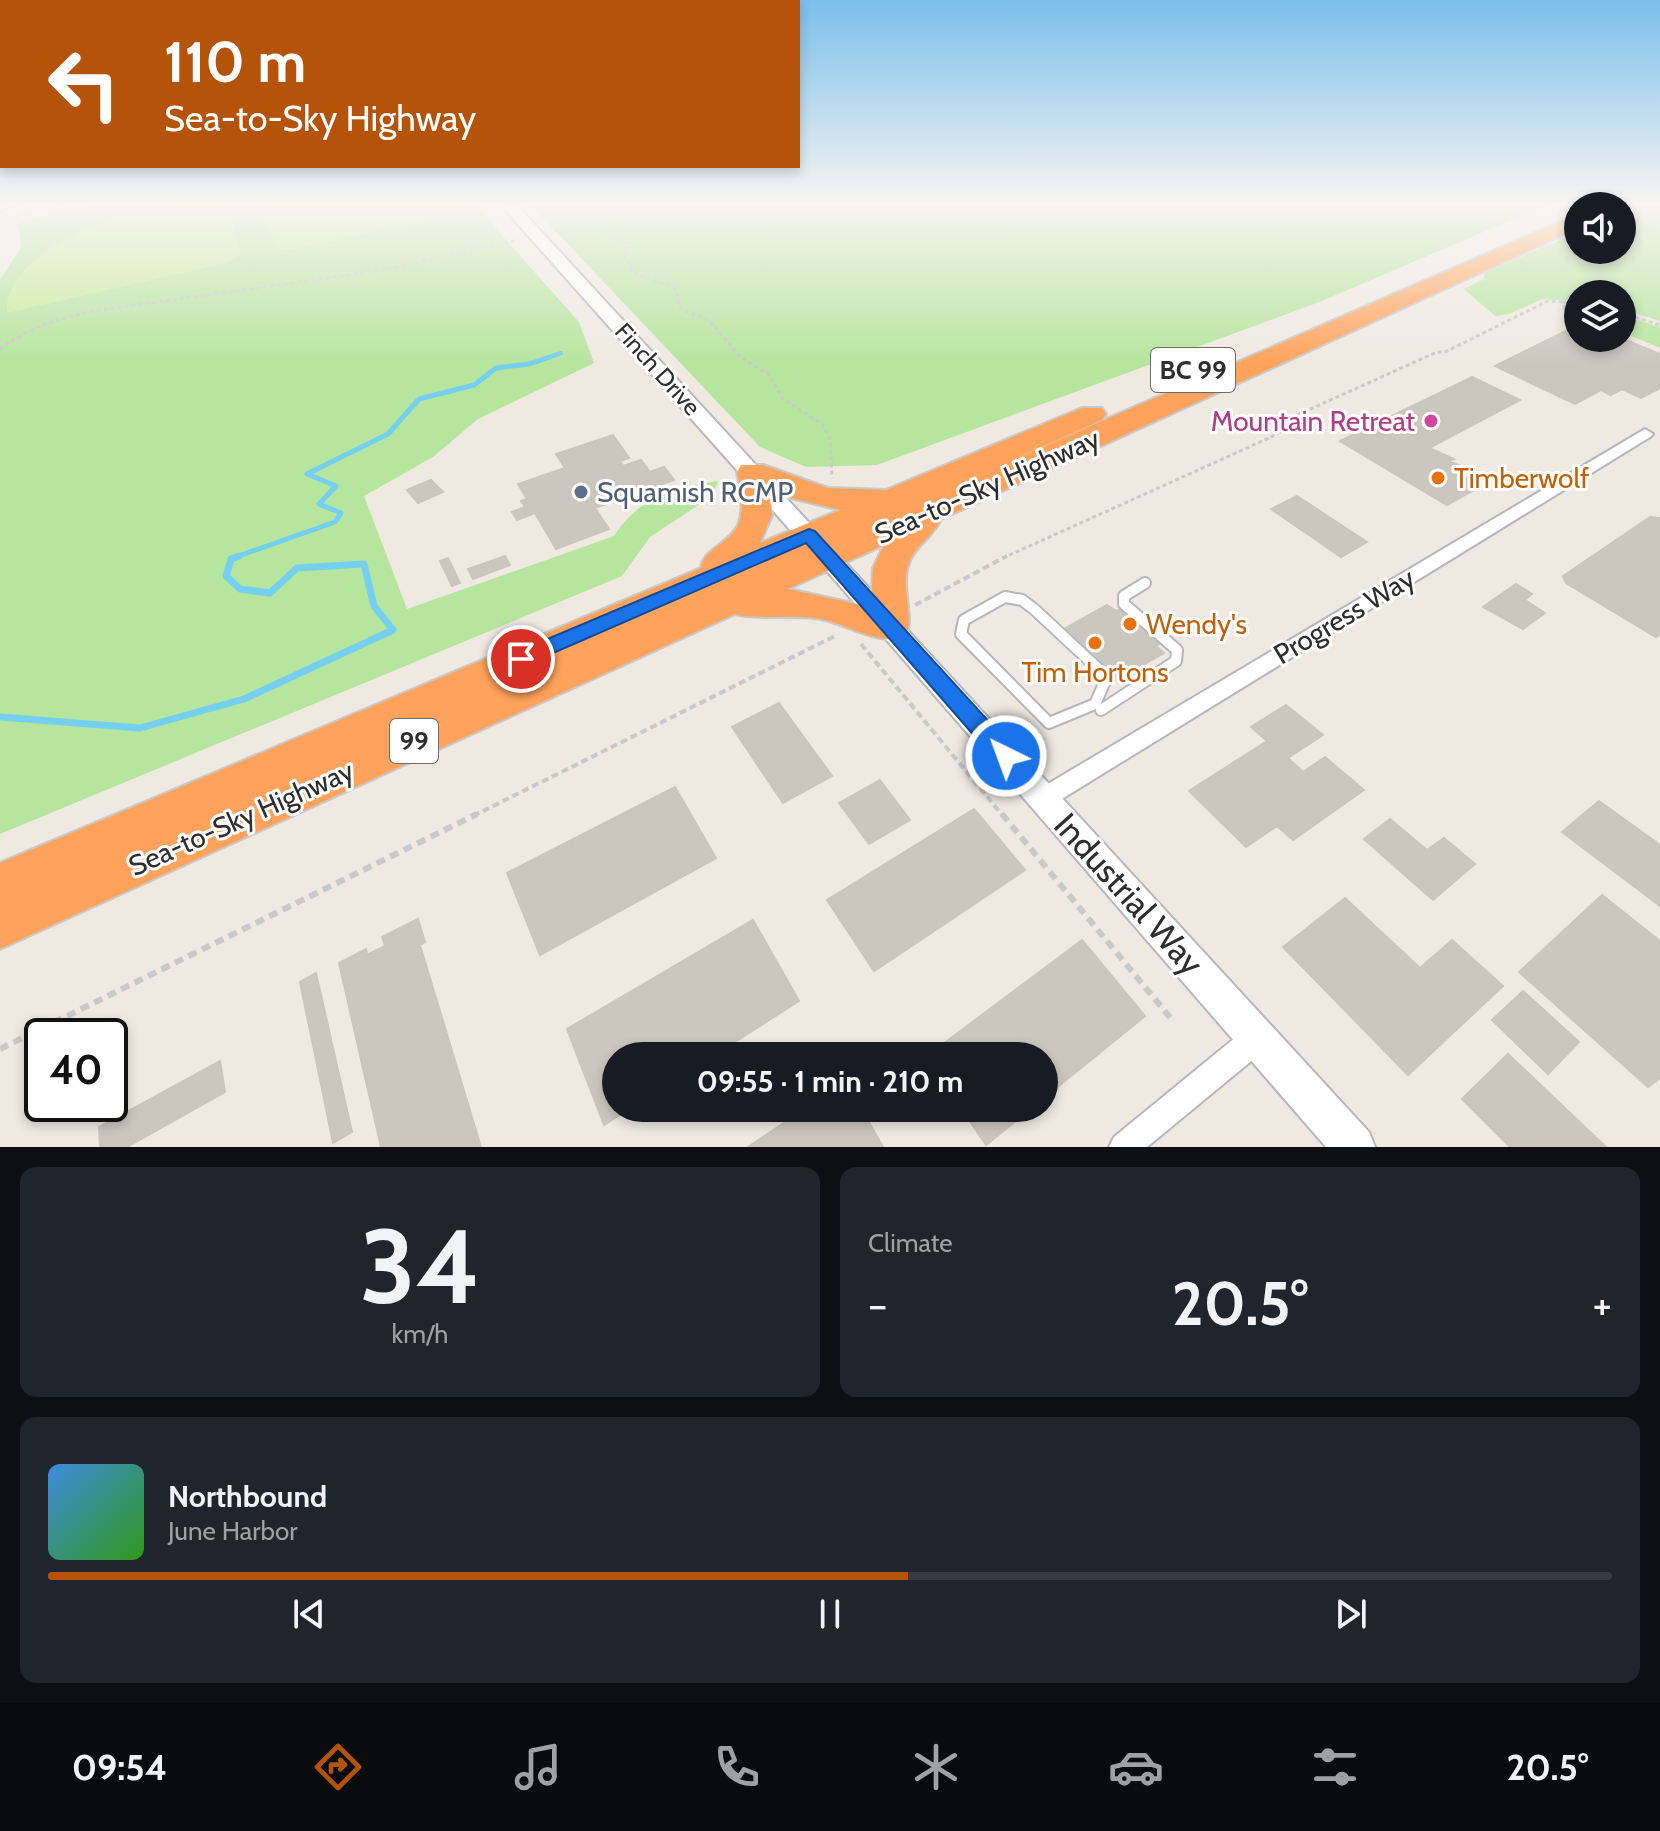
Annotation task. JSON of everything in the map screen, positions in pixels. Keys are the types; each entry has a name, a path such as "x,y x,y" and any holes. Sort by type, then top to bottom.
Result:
{"highway":[{"name":"Sea-to-Sky Highway","path":"0,926 696,599 818,545 921,487 1460,257"},
{"name":"Sea-to-Sky Highway","path":"818,545 953,501 1497,257"},
{"path":"752,472 783,488 831,500 875,498 921,487"},
{"path":"696,599 755,526 759,501 752,472"},
{"path":"903,617 886,597 891,558 915,528 953,501"},
{"name":"Sea-to-Sky Highway","path":"0,885 696,599"},
{"path":"696,599 802,601 903,617"}],"street":[{"name":"Finch Drive","path":"557,257 818,545"},
{"name":"Progress Way","path":"1044,798 1645,434"},
{"name":"Industrial Way","path":"818,545 903,617 1044,798 1354,1147"},
{"path":"1124,1147 1257,1038"}],"lane":[{"path":"1101,710 1176,661 1177,650 1124,604 1124,596 1145,583"},
{"path":"1005,597 1022,600 1034,609 1107,677 1095,704 1049,723 961,634 964,620 1005,597"}],"path":[{"path":"0,349 17,336 52,320 93,311 158,304 296,280 378,271 440,257"},
{"path":"625,257 634,273 674,287 681,309 709,320 740,357 768,374 783,399 822,424 830,439 829,466 835,488"},
{"path":"903,617 1006,557 1269,438 1287,428 1297,415 1437,352 1445,352 1548,301 1563,302 1564,306"},
{"path":"1636,317 1660,325"},
{"path":"0,1049 283,914 491,805 846,631 835,625"},
{"path":"853,637 1173,1021"}],"green space":[{"path":"15,257 521,257 579,322 594,363 478,419 433,457 364,496 407,609 614,536 635,512 659,496 718,481 712,496 650,537 622,576 0,834 0,280"},
{"path":"40,257 237,257 226,263 7,313 11,291 23,272"},
{"path":"580,257 1426,257 1322,301 877,465 806,467 760,447"},
{"path":"1522,257 1564,257 1564,264 1636,264 1636,257 1660,257 1660,321 1636,313 1636,280 1564,280 1564,300 1542,299 1509,314 1495,316 1464,289 1484,279 1484,273"},
{"path":"1636,319 1660,327 1660,348 1636,338"}],"building":[{"path":"1564,332 1564,352 1636,352 1636,344 1660,354 1660,388 1641,398 1622,389 1611,395 1601,390 1575,404 1495,366"},
{"name":"Mountain Retreat","path":"1472,377 1520,400 1429,448 1454,459 1450,461 1467,470 1460,474 1481,486 1447,505 1340,441"},
{"name":"Squamish RCMP","path":"613,435 629,458 620,461 623,466 641,460 650,472 664,467 674,480 595,508 609,529 556,549 535,513 517,520 512,512 525,507 521,501 527,499 518,484 565,468 556,454"},
{"path":"431,480 443,492 418,503 407,490"},
{"path":"1297,496 1367,542 1341,557 1271,509"},
{"path":"1650,517 1660,518 1660,635 1656,637 1566,583 1563,576"},
{"path":"505,556 510,565 473,579 468,569"},
{"path":"448,558 460,583 452,586 440,561"},
{"path":"1516,584 1532,594 1525,600 1545,613 1523,629 1483,607"},
{"path":"1107,605 1119,610 1159,644 1156,646 1164,653 1114,681 1067,637 1070,635 1064,629"},
{"path":"779,703 832,776 783,803 732,727"},
{"path":"1286,705 1323,735 1288,758 1303,772 1325,757 1364,790 1293,840 1277,826 1246,847 1189,791 1267,741 1251,727"},
{"path":"880,780 910,820 869,844 839,803"},
{"path":"675,787 716,858 540,955 507,873"},
{"path":"1599,801 1660,845 1660,906 1562,832"},
{"path":"974,809 1025,870 874,971 827,900"},
{"path":"1390,819 1427,850 1444,838 1475,864 1433,900 1364,839"},
{"path":"1602,895 1660,941 1660,1078 1648,1087 1519,972"},
{"path":"1345,898 1420,968 1452,940 1503,986 1408,1075 1283,947"},
{"path":"418,919 425,942 420,945 481,1147 381,1147 339,963 366,949 367,955 385,946 382,937"},
{"path":"753,920 799,1001 735,1042 602,1042 602,1120 567,1029"},
{"path":"1082,940 1145,1016 1058,1087 1058,1042 946,1042"},
{"path":"316,973 352,1132 333,1143 300,982"},
{"path":"1523,991 1579,1042 1548,1074 1492,1020"},
{"path":"1508,1054 1606,1147 1510,1147 1462,1099"},
{"path":"220,1061 225,1092 127,1147 100,1147 99,1127 108,1122 128,1122 128,1111"},
{"path":"785,1122 869,1122 883,1147 748,1147"},
{"path":"970,1122 1015,1122 986,1145"}],"waterway":[{"path":"544,359 561,353"},
{"path":"544,359 550,357"},
{"path":"233,558 335,522 341,513 319,504 336,486 307,474 388,434 419,399 474,385 496,368 544,359"},
{"path":"0,717 140,728 244,699 393,630 374,606 364,564 297,568 270,593 240,589 226,576 231,559 239,556"}],"place":[{"name":"Mountain Retreat","path":"1431,421"},
{"name":"Timberwolf","path":"1438,478"},
{"name":"Squamish RCMP","path":"581,492"},
{"name":"Wendy's","path":"1130,624"},
{"name":"Tim Hortons","path":"1095,643"}],"route":[{"path":"521,659 809,535 1006,756"}]}
